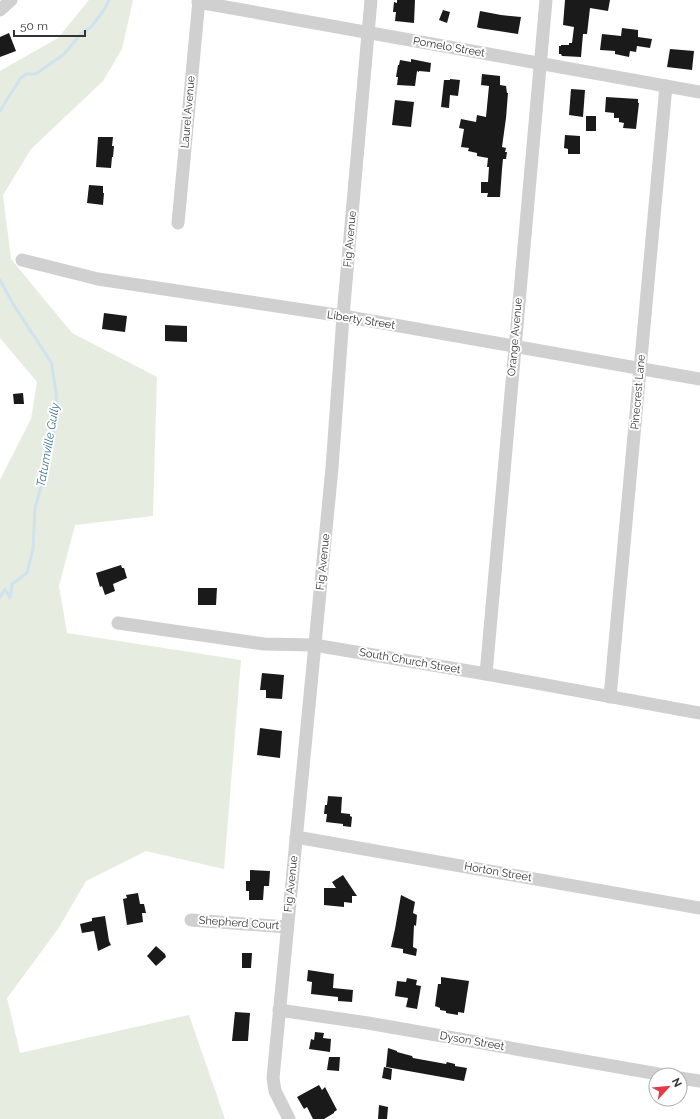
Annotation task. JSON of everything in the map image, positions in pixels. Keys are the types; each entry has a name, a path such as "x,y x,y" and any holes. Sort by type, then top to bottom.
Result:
{"street":[{"path":"0,10 12,0"},
{"name":"Fig Avenue","path":"289,1119 275,1091 272,1078 332,468 343,316 372,0"},
{"name":"Orange Avenue","path":"486,674 546,0"},
{"name":"Pomelo Street","path":"198,1 700,92"},
{"name":"Laurel Avenue","path":"178,224 198,1"},
{"name":"Pinecrest Lane","path":"610,697 666,86"},
{"name":"Liberty Street","path":"22,260 98,279 343,316 700,379"},
{"name":"South Church Street","path":"118,623 264,644 314,645 486,674 700,713"},
{"name":"Horton Street","path":"296,837 700,908"},
{"name":"Shepherd Court","path":"191,920 287,927"},
{"name":"Dyson Street","path":"279,1010 368,1023 648,1072"},
{"path":"688,1079 700,1081"}],"shaded area":[{"path":"89,0 133,0 122,49 103,81 31,149 3,195 11,259 72,333 157,377 153,516 75,525 59,586 67,633 241,660 224,869 146,851 86,881 58,929 7,998 20,1053 189,1015 225,1119 0,1119 0,480 31,419 37,382 0,338 0,71 58,38"}],"building":[{"path":"397,0 415,0 414,23 395,21 396,12 393,12 394,2 397,3"},
{"path":"565,0 610,0 608,11 590,8 587,34 583,34 581,57 562,56 559,54 559,46 569,45 569,43 572,43 574,27 563,25"},
{"path":"443,10 450,12 447,23 439,20"},
{"path":"480,11 521,17 518,34 477,27"},
{"path":"622,28 638,30 638,37 652,39 650,48 637,46 636,52 630,51 629,57 615,54 615,51 600,50 602,34 621,36"},
{"path":"9,33 16,51 0,57 0,37"},
{"path":"670,49 694,51 692,70 667,67"},
{"path":"411,59 431,63 430,72 417,71 415,86 397,85 398,77 396,77 400,60 411,62"},
{"path":"482,74 500,76 500,85 506,86 508,93 502,147 506,148 505,152 507,152 506,159 503,159 500,197 487,197 488,193 481,193 481,182 488,182 488,158 477,156 477,153 468,151 469,148 461,147 464,129 459,128 461,119 476,122 477,115 486,117 489,86 481,85"},
{"path":"444,80 460,80 458,96 450,95 449,108 441,107"},
{"path":"571,89 585,90 583,117 569,115"},
{"path":"606,97 638,99 639,103 636,129 623,128 624,123 619,122 619,118 614,118 614,113 605,112"},
{"path":"395,100 414,102 411,127 392,125"},
{"path":"586,116 596,116 596,131 586,131"},
{"path":"565,135 580,136 580,154 568,154 568,149 564,148"},
{"path":"98,137 113,137 112,146 114,146 111,168 96,167"},
{"path":"89,185 103,186 103,205 87,203"},
{"path":"104,313 127,316 125,332 102,329"},
{"path":"165,325 187,326 187,342 165,341"},
{"path":"23,393 24,404 14,404 13,394"},
{"path":"121,565 122,568 124,568 127,578 113,584 115,591 105,595 102,586 100,587 96,573"},
{"path":"198,588 217,588 216,605 198,605"},
{"path":"262,673 284,675 282,699 266,698 266,690 260,690"},
{"path":"260,728 282,731 280,758 257,755"},
{"path":"328,796 342,797 341,813 350,814 352,817 351,827 343,826 343,824 326,822 327,814 324,814"},
{"path":"250,870 270,871 269,886 264,886 263,900 249,900 249,891 246,891 246,881 250,881"},
{"path":"343,875 357,896 352,896 352,903 344,902 344,907 324,905 324,888 336,888 332,882"},
{"path":"138,893 140,904 144,904 146,913 142,913 143,922 127,925 123,899 127,898 126,895"},
{"path":"401,895 415,902 413,913 417,915 416,926 414,925 413,947 417,949 416,956 403,953 403,949 391,947"},
{"path":"105,916 111,945 98,951 94,931 82,933 80,924 92,921 92,918"},
{"path":"156,946 165,954 166,957 156,966 147,956"},
{"path":"242,953 252,953 251,968 242,968"},
{"path":"308,970 334,974 333,988 353,990 352,1002 338,1001 338,997 311,994 312,982 307,981"},
{"path":"441,977 469,981 464,1013 458,1012 458,1015 446,1013 446,1011 440,1010 440,1008 435,1006 438,984 441,984"},
{"path":"407,978 417,980 416,985 421,986 417,1009 406,1007 408,998 395,996 397,981 406,982"},
{"path":"235,1012 250,1013 248,1041 232,1041"},
{"path":"315,1032 324,1033 323,1038 331,1039 330,1052 309,1049 311,1039 314,1040"},
{"path":"388,1048 412,1056 413,1058 446,1064 447,1062 455,1064 455,1066 467,1068 464,1081 386,1067"},
{"path":"329,1057 340,1057 339,1071 327,1070"},
{"path":"384,1067 392,1069 391,1080 382,1078"},
{"path":"319,1085 322,1090 325,1087 337,1110 324,1119 313,1119 307,1107 304,1109 297,1097"},
{"path":"379,1105 388,1107 387,1119 378,1119"}],"waterway":[{"name":"Tatumville Gully","path":"0,111 20,79 26,74 36,74 64,54 81,34 91,27 104,10 109,0"},
{"name":"Tatumville Gully","path":"0,280 13,304 51,362 56,391 57,411 46,470 35,508 33,549 27,573 12,584 10,598 5,589 0,597"}]}
